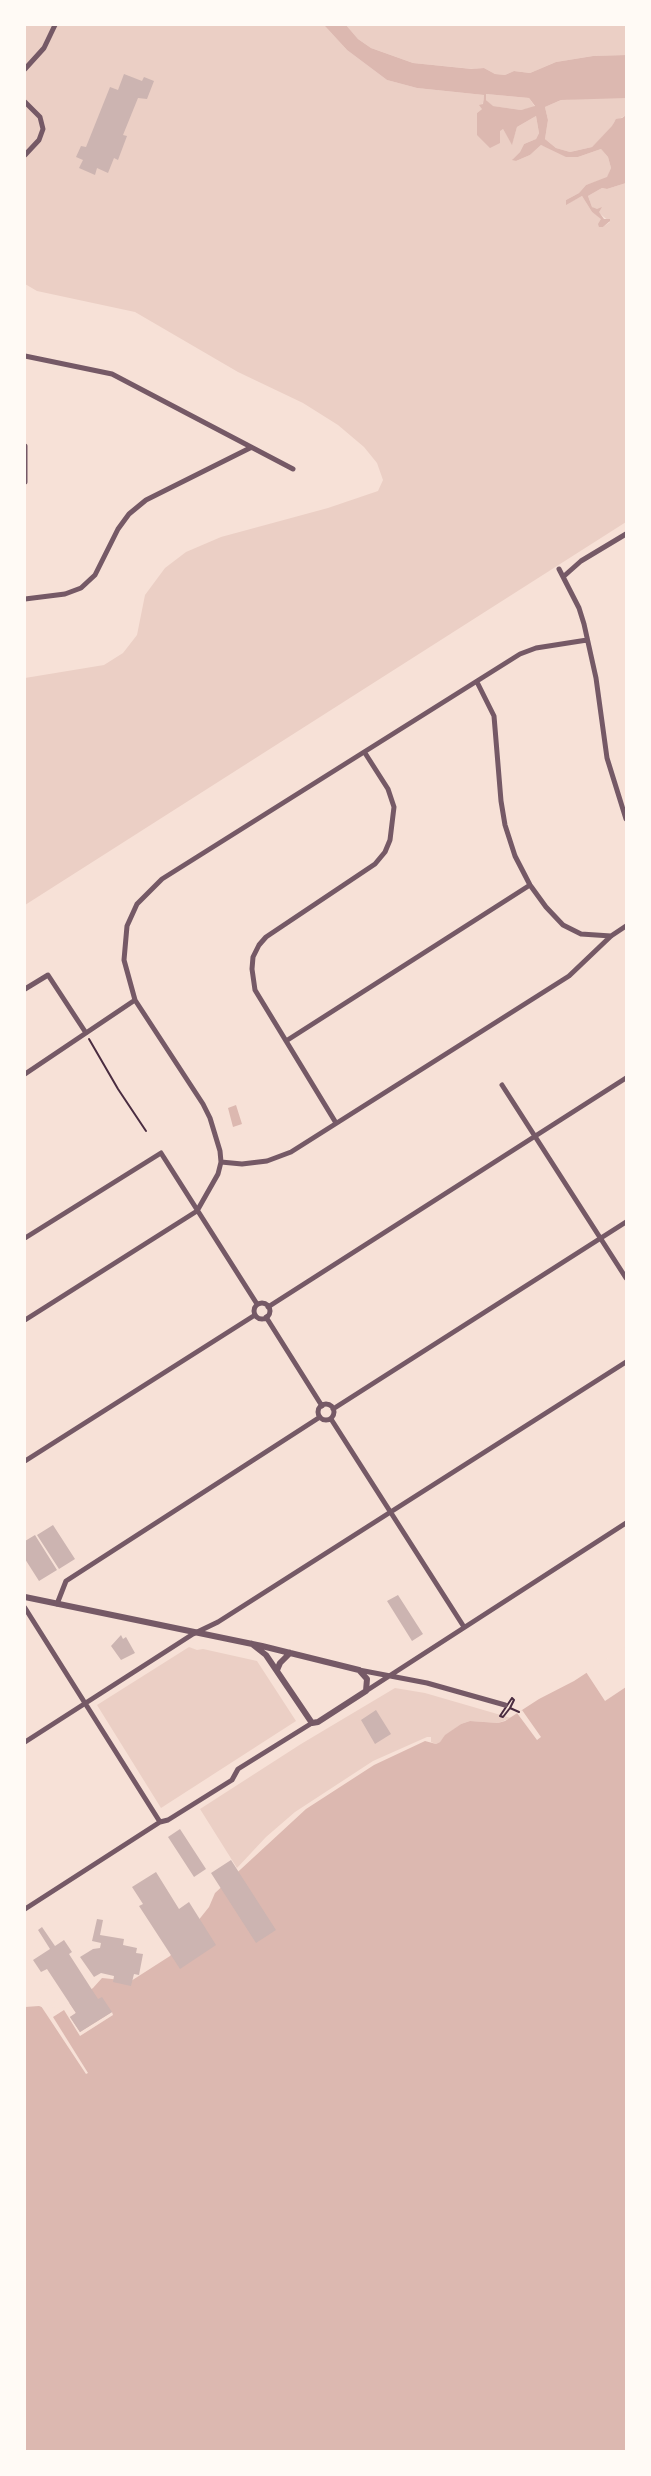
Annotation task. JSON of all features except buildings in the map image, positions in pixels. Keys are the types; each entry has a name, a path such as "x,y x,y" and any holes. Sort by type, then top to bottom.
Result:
{"street":[{"path":"25,69 44,48 55,25"},
{"path":"25,102 40,117 43,129 39,140 25,155"},
{"path":"25,356 112,374 293,469"},
{"path":"25,446 25,482"},
{"path":"25,599 65,594 81,588 95,575 118,529 129,514 140,504 250,448"},
{"path":"563,577 581,561 626,534"},
{"path":"558,569 579,608 596,678 607,758 626,819"},
{"path":"25,1320 197,1211 216,1179 221,1162 215,1133 203,1104 135,1000 124,960 124,937 130,917 144,896 172,872 365,753 520,654 536,648 587,640"},
{"path":"477,682 487,698 494,716 501,801 515,856 530,884 546,907 563,925 582,934 610,936"},
{"path":"336,1123 255,990 252,969 253,957 259,945 266,937 375,864 385,852 390,840 394,806 388,789 365,753"},
{"path":"286,1041 530,884"},
{"path":"221,1162 242,1164 267,1161 291,1152 569,976 610,936 626,926"},
{"path":"25,989 48,975 86,1033"},
{"path":"25,1074 135,1000"},
{"path":"268,1307 626,1078"},
{"path":"502,1085 626,1278"},
{"path":"25,1238 161,1153 258,1304"},
{"path":"333,1408 626,1222"},
{"path":"258,1304 263,1303 268,1307 270,1311 266,1318"},
{"path":"255,1315 254,1310 258,1304"},
{"path":"255,1315 260,1318 266,1318"},
{"path":"25,1461 255,1315"},
{"path":"266,1318 322,1406"},
{"path":"25,1742 193,1634 214,1625 626,1362"},
{"path":"322,1406 328,1405 333,1408"},
{"path":"320,1417 319,1411 322,1406"},
{"path":"331,1419 334,1415 333,1408"},
{"path":"320,1417 325,1420 331,1419"},
{"path":"57,1604 66,1581 320,1417"},
{"path":"331,1419 464,1627"},
{"path":"25,1909 160,1822 168,1820 232,1780 238,1769 312,1723 318,1722 626,1524"},
{"path":"25,1596 193,1634 252,1644 359,1670 427,1683 508,1706"},
{"path":"25,1608 160,1822"},
{"path":"252,1644 266,1654 312,1723"},
{"path":"277,1670 280,1663 290,1653"},
{"path":"359,1670 367,1679 366,1691"}],"path":[{"path":"90,1040 118,1089 146,1131"},
{"path":"508,1706 519,1712"}],"shaded area":[{"path":"25,25 324,25 347,50 387,80 417,88 484,95 482,109 477,113 477,135 503,129 512,144 517,127 536,116 539,133 536,139 524,144 520,152 513,159 516,161 530,155 541,145 578,157 601,149 608,157 611,168 607,178 586,185 579,193 566,200 566,204 582,196 592,212 601,218 603,227 610,222 592,207 588,196 602,188 607,189 626,183 626,522 25,905 25,678 104,665 123,653 137,635 145,595 165,568 186,552 221,537 328,508 378,491 383,480 377,463 364,447 338,425 303,403 238,372 135,312 37,291 25,284"},
{"path":"324,25 346,25 358,39 371,48 413,63 472,69 484,68 495,74 505,75 514,71 530,73 556,62 593,56 626,55 626,98 561,100 545,107 548,120 545,139 556,148 570,152 592,147 612,126 616,119 626,115 626,183 607,189 602,188 588,196 592,207 597,209 602,207 599,212 604,219 610,219 610,221 603,227 599,227 598,224 601,219 592,212 582,196 566,205 566,200 579,193 586,185 607,177 611,168 608,157 601,149 578,157 566,157 541,145 530,155 516,161 512,160 520,152 524,144 536,139 539,133 536,116 517,127 512,145 503,129 500,131 500,143 490,148 477,135 477,113 482,109 479,105 483,104 484,95 417,88 387,80 347,50","holes":["486,94 529,98 535,106 521,110 493,106 486,100"]},
{"path":"346,25 626,25 626,55 593,56 556,62 530,73 514,71 505,75 495,74 484,68 473,69 413,63 371,48 358,39"},
{"path":"486,94 529,98 535,107 521,110 492,106 486,100"},
{"path":"626,98 626,115 614,122 613,126 592,147 570,152 556,148 545,139 548,120 545,107 561,100"},
{"path":"236,1105 242,1124 233,1127 228,1108"},
{"path":"189,1647 257,1661 296,1721 161,1808 97,1705"},
{"path":"626,1647 626,2451 25,2451 25,2007 39,2006 50,2010 58,2010 93,1988 102,1978 131,1981 170,1956 209,1907 215,1893 306,1809 374,1765 425,1741 436,1744 461,1724 470,1721 498,1723 505,1721 539,1699 574,1681"},
{"path":"395,1688 425,1693 511,1718 498,1723 470,1721 461,1724 436,1744 431,1742 431,1737 427,1737 373,1761 295,1812 266,1837 237,1868 200,1809 301,1744"}],"pier":[{"path":"626,1646 626,1687 605,1701 586,1672"},
{"path":"522,1710 541,1737 537,1740 517,1713"},
{"path":"46,1984 57,2000 49,2007 58,2008 68,2001 76,2013 70,2017 80,2032 112,2012 113,2015 80,2036 64,2010 53,2017 88,2073 86,2074 39,2003 45,2006 36,1990"}]}
